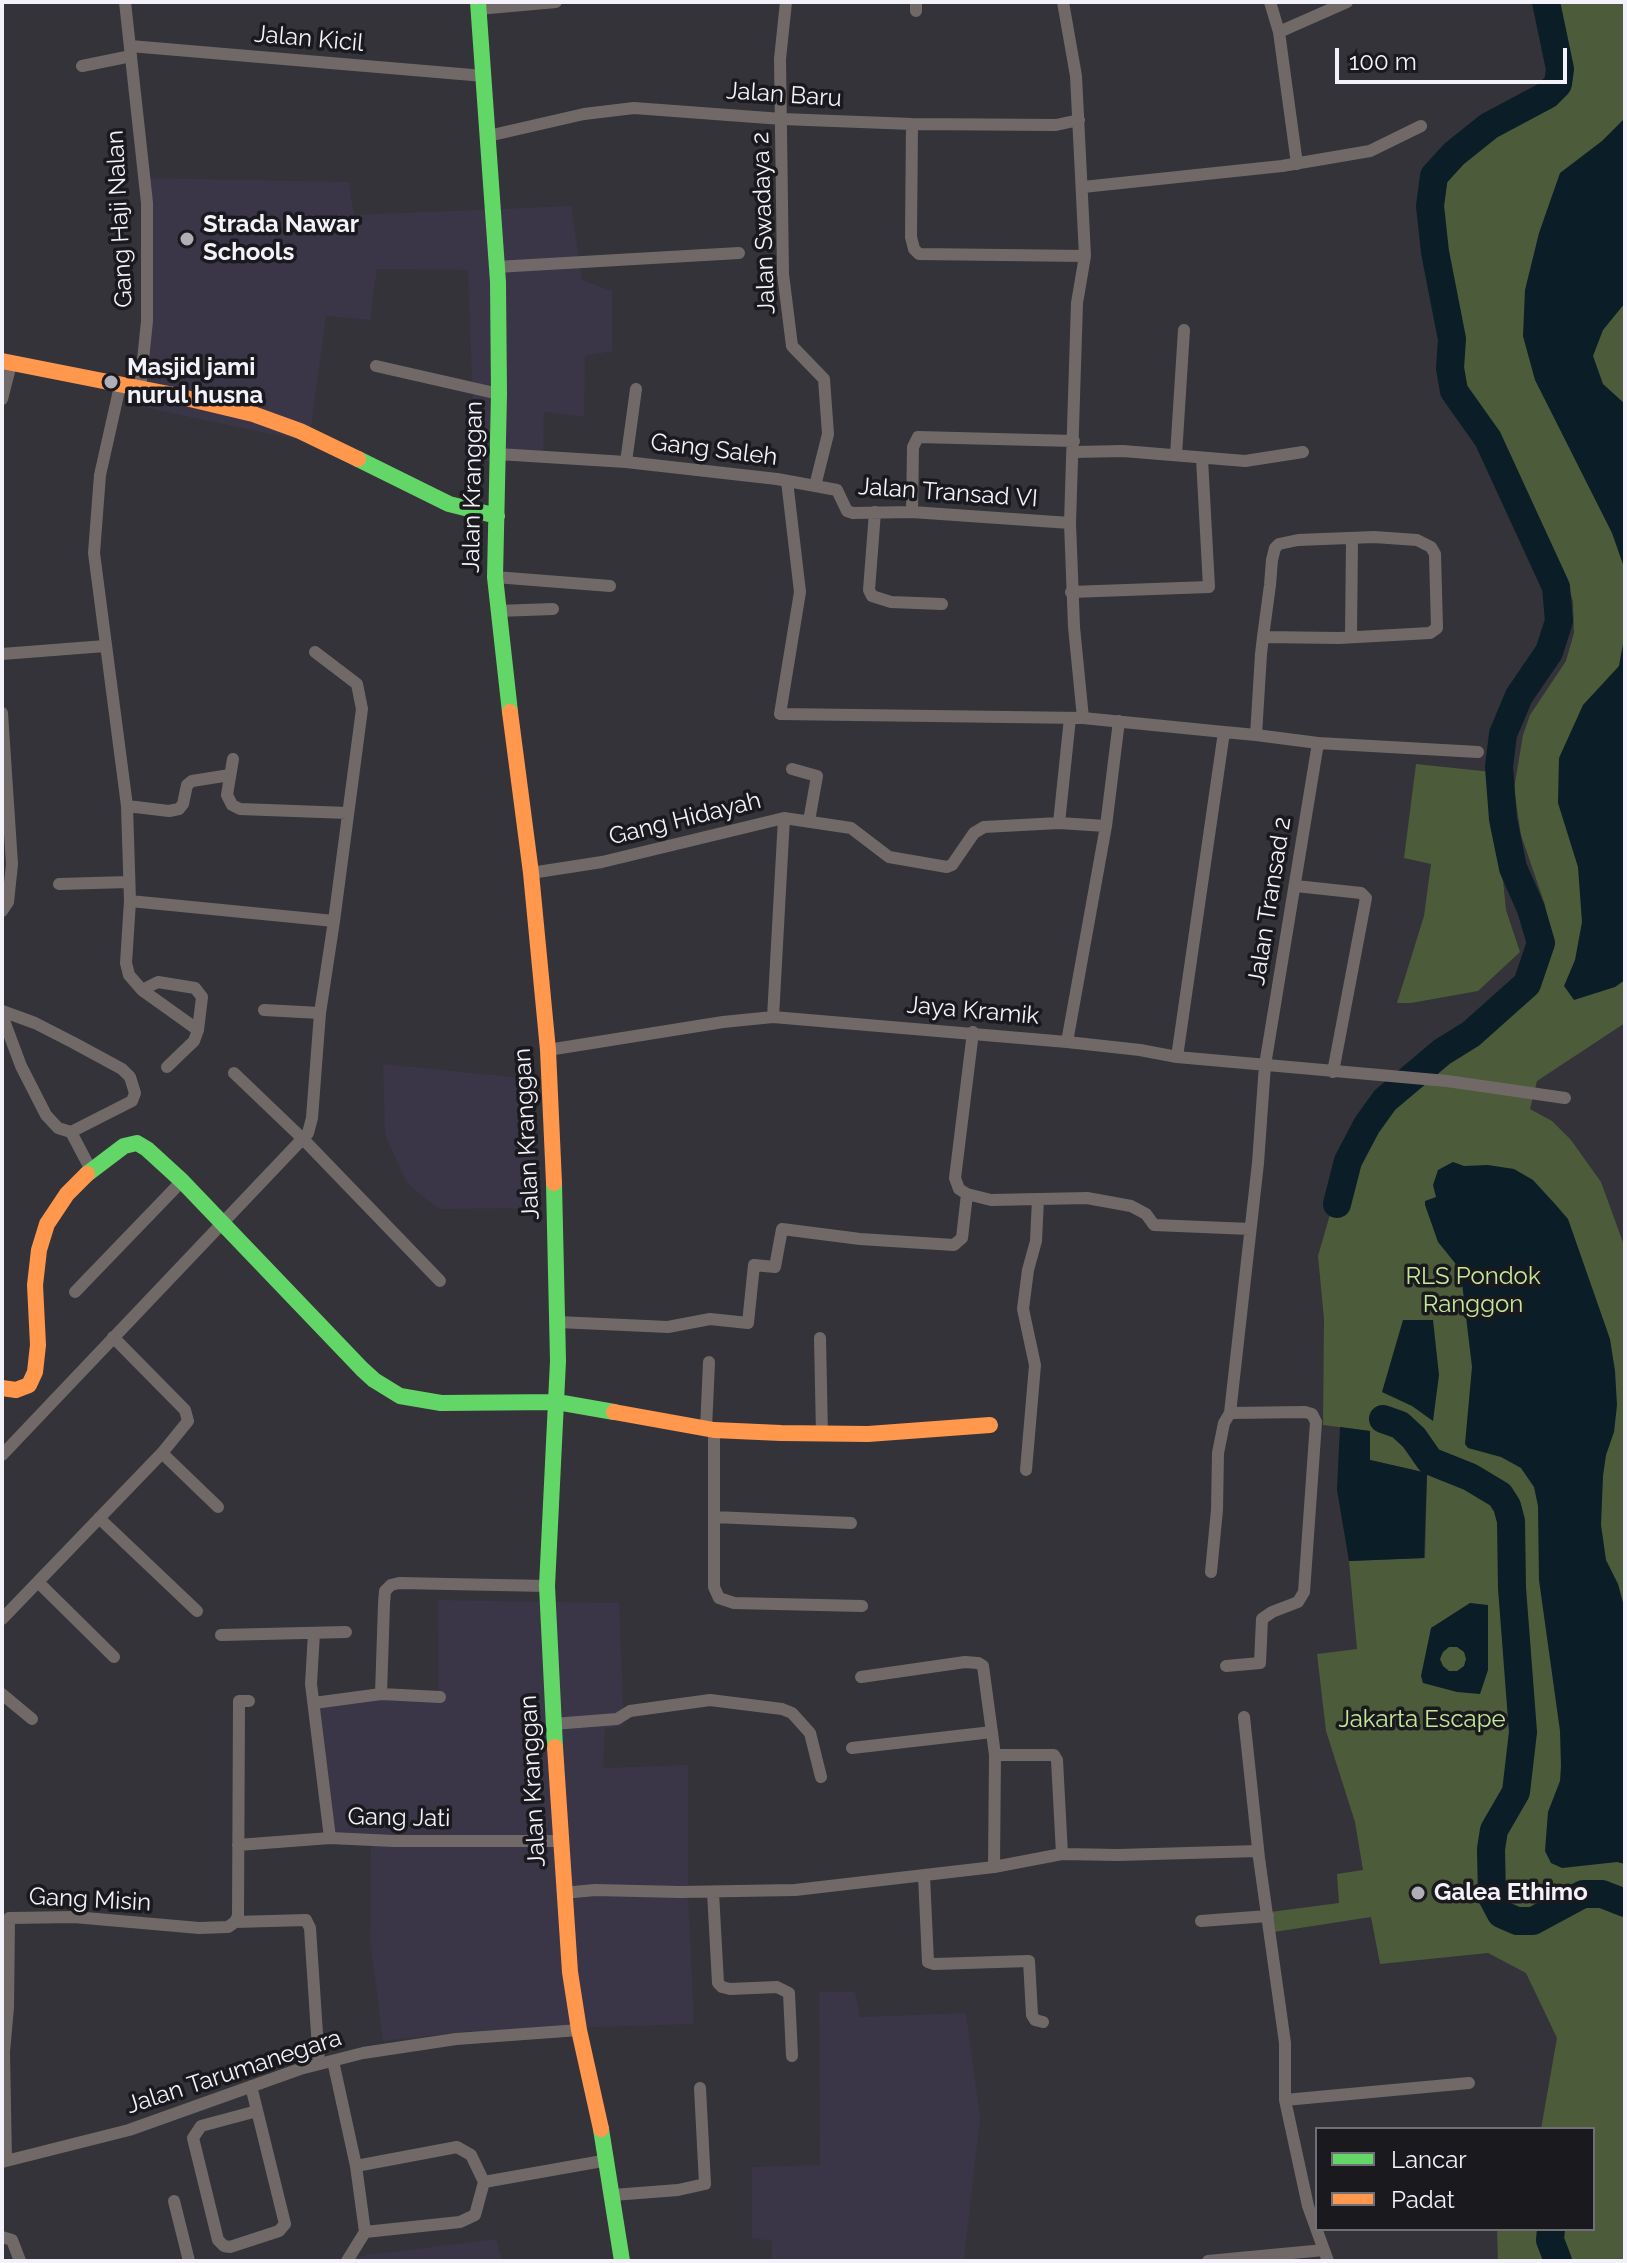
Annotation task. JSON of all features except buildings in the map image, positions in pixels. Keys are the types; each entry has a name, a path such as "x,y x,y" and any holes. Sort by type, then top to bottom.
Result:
{"main road":[{"name":"Jalan Kranggan","path":"478,5 496,267 499,394 497,611 531,873 548,1050 558,1322 547,1586 563,1893 579,2030 608,2160 622,2261"},
{"path":"7,362 253,414 300,431 449,504 497,516"},
{"path":"2,1388 16,1390 29,1385 35,1372 39,1250 47,1224 60,1204 91,1170 124,1146 137,1143 182,1181 362,1369 400,1396 441,1403 557,1402 710,1429 822,1435 933,1431 990,1425"}],"street":[{"name":"Gang Haji Nalan","path":"125,2 147,203 147,321 140,389"},
{"path":"478,5 556,2"},
{"name":"Jalan Swadaya 2","path":"786,2 780,59 783,274 792,346 824,379 828,434 815,486"},
{"path":"1059,823 1076,718 1070,523 1077,303 1085,256 1076,76 1063,2"},
{"path":"1270,2 1279,32 1297,164"},
{"path":"1279,32 1347,2"},
{"name":"Jalan Kicil","path":"82,66 130,51 484,76"},
{"name":"Jalan Baru","path":"488,136 584,114 634,108 782,119 912,124 1056,125 1079,120"},
{"path":"912,124 911,237 919,254 1085,256"},
{"path":"1083,187 1297,164 1370,151 1421,126"},
{"path":"496,267 739,253"},
{"path":"1176,455 1184,330"},
{"path":"2,399 7,362"},
{"path":"376,366 499,394"},
{"path":"120,386 100,475 94,553 127,806 130,901 126,963 129,975 142,990 198,1030"},
{"path":"626,462 636,389"},
{"path":"912,512 913,447 918,437 1074,446 1245,461 1303,452"},
{"name":"Gang Saleh","path":"498,454 626,462 787,481 800,592 780,714 1076,718"},
{"path":"1071,592 1209,587 1202,459"},
{"name":"Jalan Transad VI","path":"787,481 837,490 847,511 912,512 1070,523"},
{"path":"875,512 869,590 872,596 891,602 942,604"},
{"path":"1351,637 1352,538"},
{"path":"1256,735 1263,637 1275,548 1286,541 1352,538 1417,540 1431,547 1435,554 1437,628 1430,633 1263,637"},
{"path":"495,577 610,586"},
{"path":"497,611 553,609"},
{"path":"2,654 105,646"},
{"path":"2,1455 304,1140 312,1118 320,1013 362,709 357,684 315,652"},
{"path":"2,713 8,902 2,911"},
{"path":"1076,718 1318,743 1478,752"},
{"path":"1067,1042 1106,826 1119,721"},
{"path":"1177,1057 1224,732"},
{"name":"Jalan Transad 2","path":"1211,1572 1219,1438 1230,1413 1265,1065 1318,743"},
{"path":"233,759 227,795 232,805 240,809 348,813"},
{"path":"792,769 817,776 809,821"},
{"path":"127,806 169,811 179,809 187,785 192,781 230,775"},
{"path":"773,1017 784,818"},
{"name":"Gang Hidayah","path":"531,873 602,862 784,818 851,828 889,857 947,867 952,865 974,833 984,827 1059,823 1106,826"},
{"path":"59,884 128,882"},
{"path":"1296,886 1361,893 1366,898 1333,1072"},
{"path":"130,901 334,921"},
{"path":"142,990 158,982 195,988 202,997 198,1030 188,1049 167,1067"},
{"path":"264,1010 320,1013"},
{"path":"2,1013 35,1023 122,1069 130,1077 135,1093 132,1101 71,1132 58,1128 46,1115 21,1066 2,1013"},
{"name":"Jaya Kramik","path":"548,1050 773,1017 973,1032 1140,1050 1177,1057 1426,1079 1565,1098"},
{"path":"973,1032 955,1178 959,1189 991,1200 1087,1198 1131,1206 1146,1214 1154,1225 1250,1229"},
{"path":"234,1073 304,1140 440,1281"},
{"path":"71,1132 91,1170"},
{"path":"75,1292 182,1181"},
{"path":"558,1322 668,1327 710,1319 748,1323 754,1265 775,1267 782,1229 860,1239 954,1245 962,1238 967,1194"},
{"path":"1026,1470 1035,1365 1023,1309 1028,1270 1036,1241 1038,1199"},
{"path":"3,1616 184,1427 188,1415 113,1337"},
{"path":"820,1338 822,1435"},
{"path":"709,1362 714,1587 724,1601 862,1606"},
{"path":"1226,1666 1260,1663 1262,1619 1298,1602 1304,1592 1316,1422 1312,1414 1305,1412 1230,1413"},
{"path":"162,1453 218,1507"},
{"path":"714,1517 851,1523"},
{"path":"99,1518 197,1611"},
{"path":"38,1582 114,1657"},
{"path":"381,1694 385,1591 391,1585 547,1586"},
{"path":"221,1635 346,1632"},
{"path":"314,1633 311,1684 330,1838"},
{"path":"861,1677 965,1662 978,1663 984,1672 995,1755 994,1867"},
{"path":"2,1694 32,1719"},
{"path":"314,1703 381,1694 440,1697"},
{"path":"553,1724 617,1719 630,1711 710,1700 782,1709 792,1713 810,1733 821,1777"},
{"path":"249,1701 239,1701 238,1916 235,1922 306,1920 310,1928 319,2064"},
{"path":"1244,1717 1258,1851 1285,2043 1285,2100 1315,2225"},
{"path":"852,1748 992,1732"},
{"path":"995,1755 1054,1755 1057,1760 1062,1854"},
{"name":"Gang Jati","path":"238,1845 330,1838 560,1841"},
{"path":"563,1893 595,1890 795,1890 994,1867 1062,1854 1258,1851"},
{"path":"924,1876 928,1962 1029,1961 1032,2015 1035,2020 1043,2022"},
{"path":"713,1892 718,1983 730,1989 784,1988 789,1993 792,2056"},
{"path":"1201,1921 1268,1916"},
{"name":"Gang Misin","path":"4,2161 9,1918 74,1917 199,1928 228,1927 235,1922"},
{"name":"Jalan Tarumanegara","path":"4,2161 129,2130 319,2064 418,2043 579,2030"},
{"path":"333,2061 356,2166 365,2232 347,2261"},
{"path":"1285,2100 1469,2083"},
{"path":"251,2086 285,2224 279,2231 230,2247 224,2246 218,2240 193,2138 201,2126 257,2111"},
{"path":"613,2195 678,2190 705,2184 700,2088"},
{"path":"356,2166 457,2147 471,2155 484,2182 475,2215 466,2220 365,2232"},
{"path":"484,2182 608,2160"},
{"path":"1301,2168 1315,2167"},
{"path":"174,2201 189,2261"},
{"path":"1208,2261 1326,2256 1317,2231"},
{"path":"2,2237 12,2240 20,2261"}],"shaded area":[{"path":"144,178 349,182 354,215 571,206 582,280 612,291 612,351 585,356 584,417 544,412 543,461 475,461 468,270 377,269 370,320 326,316 309,442 143,407 151,252"},
{"path":"383,1064 532,1079 539,1208 438,1209 407,1183 385,1135"},
{"path":"438,1600 619,1603 624,1726 605,1729 603,1768 688,1765 688,1895 694,2024 470,2031 383,2041 370,1941 371,1840 335,1840 313,1699 439,1701"},
{"path":"819,1992 855,1992 860,2017 966,2013 980,2118 964,2260 772,2261 772,2241 752,2238 752,2167 820,2165"},
{"path":"496,2239 502,2261 336,2261 336,2259"}],"green space":[{"name":"RLS Pondok Ranggon","path":"1555,2 1625,2 1625,1023 1537,1081 1530,1109 1552,1121 1571,1140 1601,1182 1625,1248 1625,2261 1498,2261 1497,2231 1595,2231 1595,2127 1541,2127 1557,2038 1526,1973 1488,1953 1380,1964 1371,1917 1274,1932 1270,1912 1339,1903 1337,1874 1363,1870 1355,1822 1326,1731 1317,1654 1357,1649 1349,1561 1425,1558 1427,1473 1370,1460 1369,1431 1323,1425 1324,1319 1318,1256 1333,1204 1346,1205 1359,1152 1389,1106 1535,985 1543,968 1548,933 1545,905 1521,835 1514,789 1523,735 1530,715 1566,661 1574,633 1573,601 1559,561 1463,393 1458,377 1459,331 1437,207 1442,179 1460,159 1515,117 1549,102 1563,87 1567,68"},
{"path":"1416,764 1492,772 1506,910 1520,952 1478,991 1397,1003 1424,916 1431,864 1404,858"}],"water":[{"path":"1625,118 1625,303 1603,330 1593,356 1603,384 1625,404 1625,570 1612,533 1535,380 1523,336 1525,290 1539,233 1560,173 1602,141"},
{"path":"1625,633 1625,980 1615,987 1574,1000 1564,986 1575,960 1582,922 1578,867 1558,803 1559,758 1583,705 1619,666"},
{"path":"1453,1162 1464,1166 1488,1165 1514,1169 1533,1180 1555,1204 1568,1219 1610,1339 1617,1405 1603,1476 1601,1525 1606,1560 1618,1584 1625,1610 1625,1864 1617,1862 1562,1868 1551,1863 1545,1851 1548,1812 1560,1781 1561,1766 1560,1731 1539,1580 1538,1506 1534,1487 1521,1468 1501,1457 1468,1448 1465,1444 1472,1367 1462,1283 1455,1263 1438,1242 1425,1205 1425,1201 1436,1197 1433,1185 1438,1170"},
{"path":"1403,1320 1433,1320 1439,1375 1433,1421 1412,1406 1382,1392"},
{"path":"1340,1427 1370,1431 1370,1460 1427,1473 1424,1558 1349,1561 1337,1490"},
{"path":"1470,1603 1488,1605 1488,1670 1480,1694 1423,1683 1421,1676 1431,1628","holes":["1449,1647 1457,1647 1464,1652 1464,1666 1457,1671 1449,1671 1440,1659"]}],"waterway":[{"path":"1337,1204 1348,1161 1367,1125 1385,1100 1442,1052 1471,1034 1527,984 1541,943 1531,909 1513,868 1503,819 1499,767 1503,734 1519,696 1549,652 1559,621 1556,587 1488,439 1454,391 1450,368 1452,339 1435,252 1430,206 1434,176 1454,154 1489,126 1547,95 1558,84 1560,69 1546,2"},
{"path":"1383,1419 1400,1425 1414,1438 1430,1461 1470,1477 1500,1495 1511,1521 1512,1588 1523,1732 1516,1792 1494,1830 1491,1849 1492,1897 1501,1914 1517,1921 1533,1921 1583,1894 1602,1894 1625,1903"},
{"path":"1551,2231 1550,2240 1558,2261"}],"traffic: fast":[{"path":"478,2 498,282 495,577 510,712"},
{"path":"358,459 449,504 497,516"},
{"path":"87,1174 124,1146 137,1143 147,1149 182,1181 362,1369 400,1396 441,1403 557,1402 614,1412"},
{"path":"554,1183 558,1361 547,1586 555,1747"},
{"path":"601,2129 622,2261"}],"traffic: slow":[{"path":"2,361 253,414 300,431 358,459"},
{"path":"510,712 531,873 548,1050 554,1183"},
{"path":"2,1388 16,1390 29,1385 35,1372 38,1345 35,1285 39,1250 47,1224 67,1194 87,1174"},
{"path":"614,1412 714,1430 781,1433 868,1434 990,1425"},
{"path":"555,1747 570,1972 579,2030 601,2129"}],"place":[{"name":"Strada Nawar Schools","path":"187,239"},
{"name":"Masjid jami nurul husna","path":"111,382"},
{"name":"Galea Ethimo","path":"1418,1893"}],"park label":[{"name":"Jakarta Escape","path":"1422,1720"}]}
